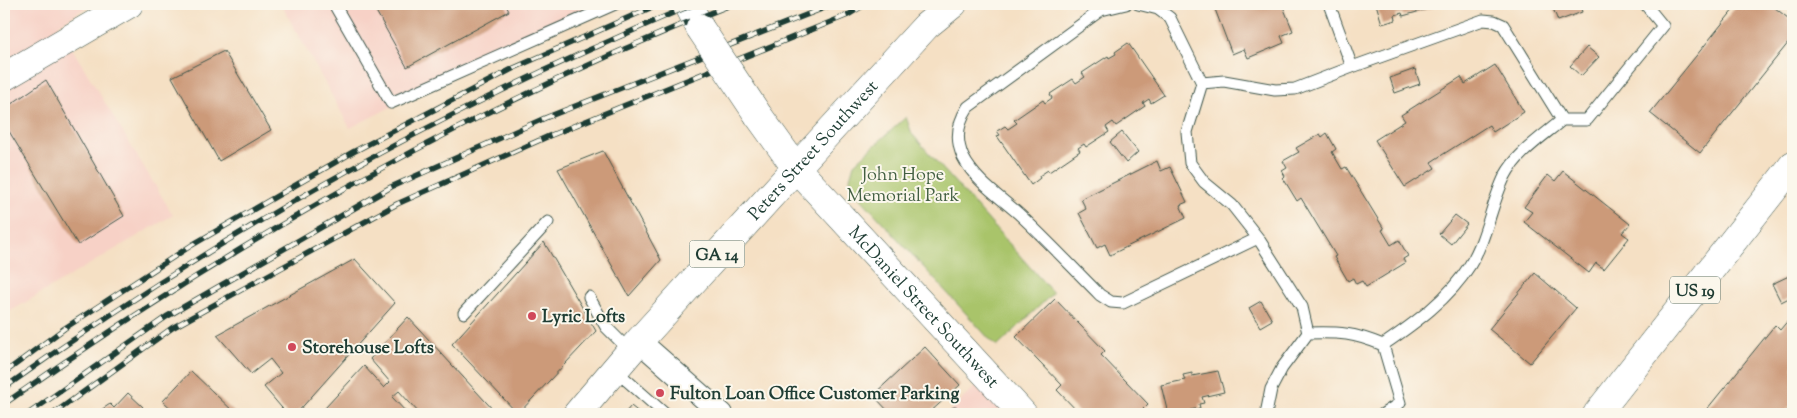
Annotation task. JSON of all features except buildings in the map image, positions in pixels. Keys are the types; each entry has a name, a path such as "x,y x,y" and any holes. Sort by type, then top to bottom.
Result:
{"main road":[{"path":"4,76 129,4"},
{"name":"McDaniel Street Southwest","path":"688,4 700,28 796,168 1023,414"},
{"name":"Peters Street Southwest","path":"577,414 628,354 926,26 954,4"},
{"name":"US 19","path":"1597,414 1793,165"}],"street":[{"path":"628,354 716,412"}],"lane":[{"path":"334,4 391,103 615,4"},
{"path":"1126,4 1101,10 968,107 960,118 958,141 964,158 980,181 1019,214 1100,295 1111,302 1123,303 1258,238"},
{"path":"1138,4 1158,9 1170,18 1202,83 1187,132 1190,163 1204,182 1232,205 1258,238 1302,307 1308,333 1282,368 1271,389 1266,414"},
{"path":"1329,4 1352,67"},
{"path":"1383,344 1427,312 1453,288 1471,264 1506,176 1519,156 1562,120 1587,120 1663,26 1645,4"},
{"path":"1202,83 1224,81 1275,90 1295,89 1484,20 1494,21 1503,25 1562,120"},
{"path":"464,314 548,222"},
{"path":"589,297 606,327 628,354 665,414"},
{"path":"1308,333 1335,332 1360,336 1383,344"},
{"path":"1383,344 1400,403 1383,414"}],"shaded area":[{"path":"4,4 92,4 58,25 173,215 4,315"},
{"path":"281,4 602,4 555,23 350,128"},
{"path":"977,385 1006,414 947,414"}],"green space":[{"name":"John Hope Memorial Park","path":"906,117 912,134 1053,293 998,346 993,343 852,189 850,178 854,164"}],"railway":[{"path":"4,388 144,293 288,204 437,123 512,86 695,4"},
{"path":"4,404 177,288 356,182 448,133 542,87 637,44 733,4"},
{"path":"28,414 166,317 391,187 545,118 834,4"},
{"path":"53,414 172,328 397,204 549,136 848,15 866,4"},
{"path":"4,373 65,328 192,245 353,152 514,68 650,8"}],"place":[{"name":"Lyric Lofts","path":"532,316"},
{"name":"Storehouse Lofts","path":"292,347"},
{"name":"Fulton Loan Office Customer Parking","path":"660,393"}]}
